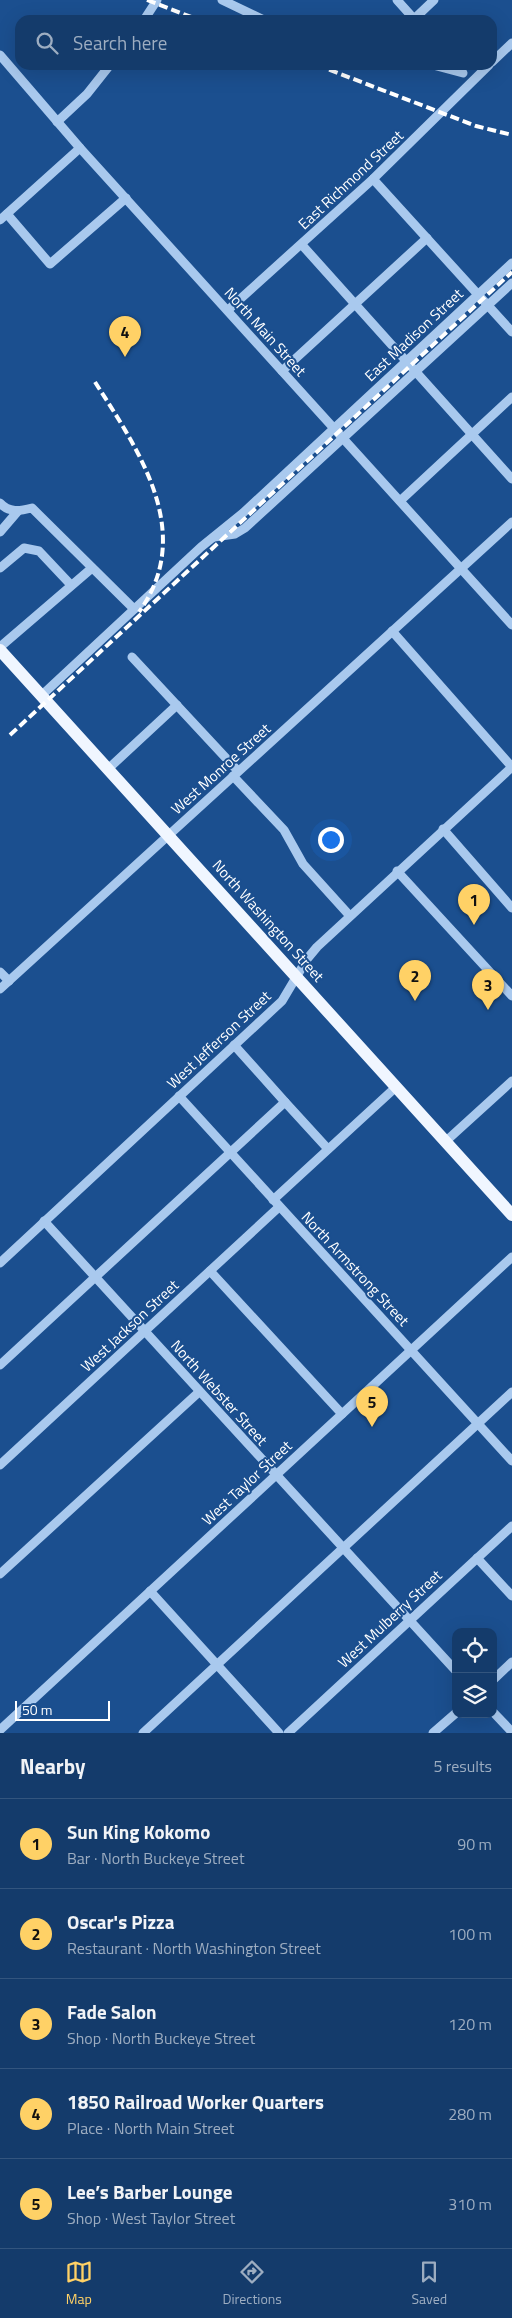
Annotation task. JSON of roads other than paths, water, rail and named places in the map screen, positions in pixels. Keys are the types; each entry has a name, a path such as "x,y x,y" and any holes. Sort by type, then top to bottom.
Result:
{"main road":[{"name":"North Washington Street","path":"0,648 512,1215"}],"street":[{"path":"147,15 157,0"},
{"path":"222,0 254,15"},
{"path":"397,0 411,15"},
{"path":"419,15 434,0"},
{"path":"497,57 512,43"},
{"name":"North Main Street","path":"0,56 80,148 512,625"},
{"path":"57,122 87,94 106,70"},
{"path":"452,70 463,73"},
{"path":"460,70 472,82"},
{"name":"East Richmond Street","path":"228,310 302,245 484,70"},
{"path":"80,148 4,217 50,264 126,198"},
{"path":"373,178 512,332"},
{"path":"282,371 427,238"},
{"path":"302,245 512,479"},
{"name":"East Madison Street","path":"42,695 215,535 243,513 512,262"},
{"name":"East Madison Street","path":"215,535 235,534 242,530 512,283"},
{"path":"400,501 512,397"},
{"path":"0,503 4,507 18,511 32,508 134,609"},
{"path":"0,532 18,511"},
{"name":"West Monroe Street","path":"0,989 512,522"},
{"path":"0,568 24,548 39,551 71,585"},
{"path":"0,648 92,568"},
{"path":"392,631 511,770"},
{"path":"132,657 177,705 284,830 302,864 350,916"},
{"path":"108,769 177,705"},
{"name":"West Jefferson Street","path":"0,1264 282,1001 312,953 350,916 397,871 511,770"},
{"path":"443,830 512,908"},
{"path":"397,871 512,996"},
{"path":"0,972 9,981"},
{"path":"234,1045 328,1149"},
{"path":"445,1142 512,1081"},
{"name":"West Jackson Street","path":"0,1465 210,1271 328,1149 396,1087"},
{"name":"North Armstrong Street","path":"179,1096 512,1461"},
{"path":"0,1365 285,1102"},
{"name":"North Webster Street","path":"44,1222 452,1667"},
{"name":"West Taylor Street","path":"0,1730 512,1257"},
{"path":"210,1271 342,1414"},
{"path":"0,1574 199,1392"},
{"path":"143,1733 512,1392"},
{"name":"West Mulberry Street","path":"288,1733 512,1526"},
{"path":"477,1558 512,1596"},
{"path":"150,1591 279,1733"},
{"path":"497,1676 512,1662"},
{"path":"497,1716 512,1732"},
{"path":"434,1733 452,1717"}],"railway":[{"path":"147,0 186,15"},
{"path":"330,70 476,126 512,135"},
{"path":"10,735 512,272"},
{"path":"95,382 112,408 143,464 155,493 162,523 162,552 155,582 139,612"}],"place":[{"name":"1850 Railroad Worker Quarters","path":"125,357"},
{"name":"Sun King Kokomo","path":"474,925"},
{"name":"Oscar's Pizza","path":"415,1001"},
{"name":"Fade Salon","path":"488,1010"},
{"name":"Lee’s Barber Lounge","path":"372,1427"}]}
